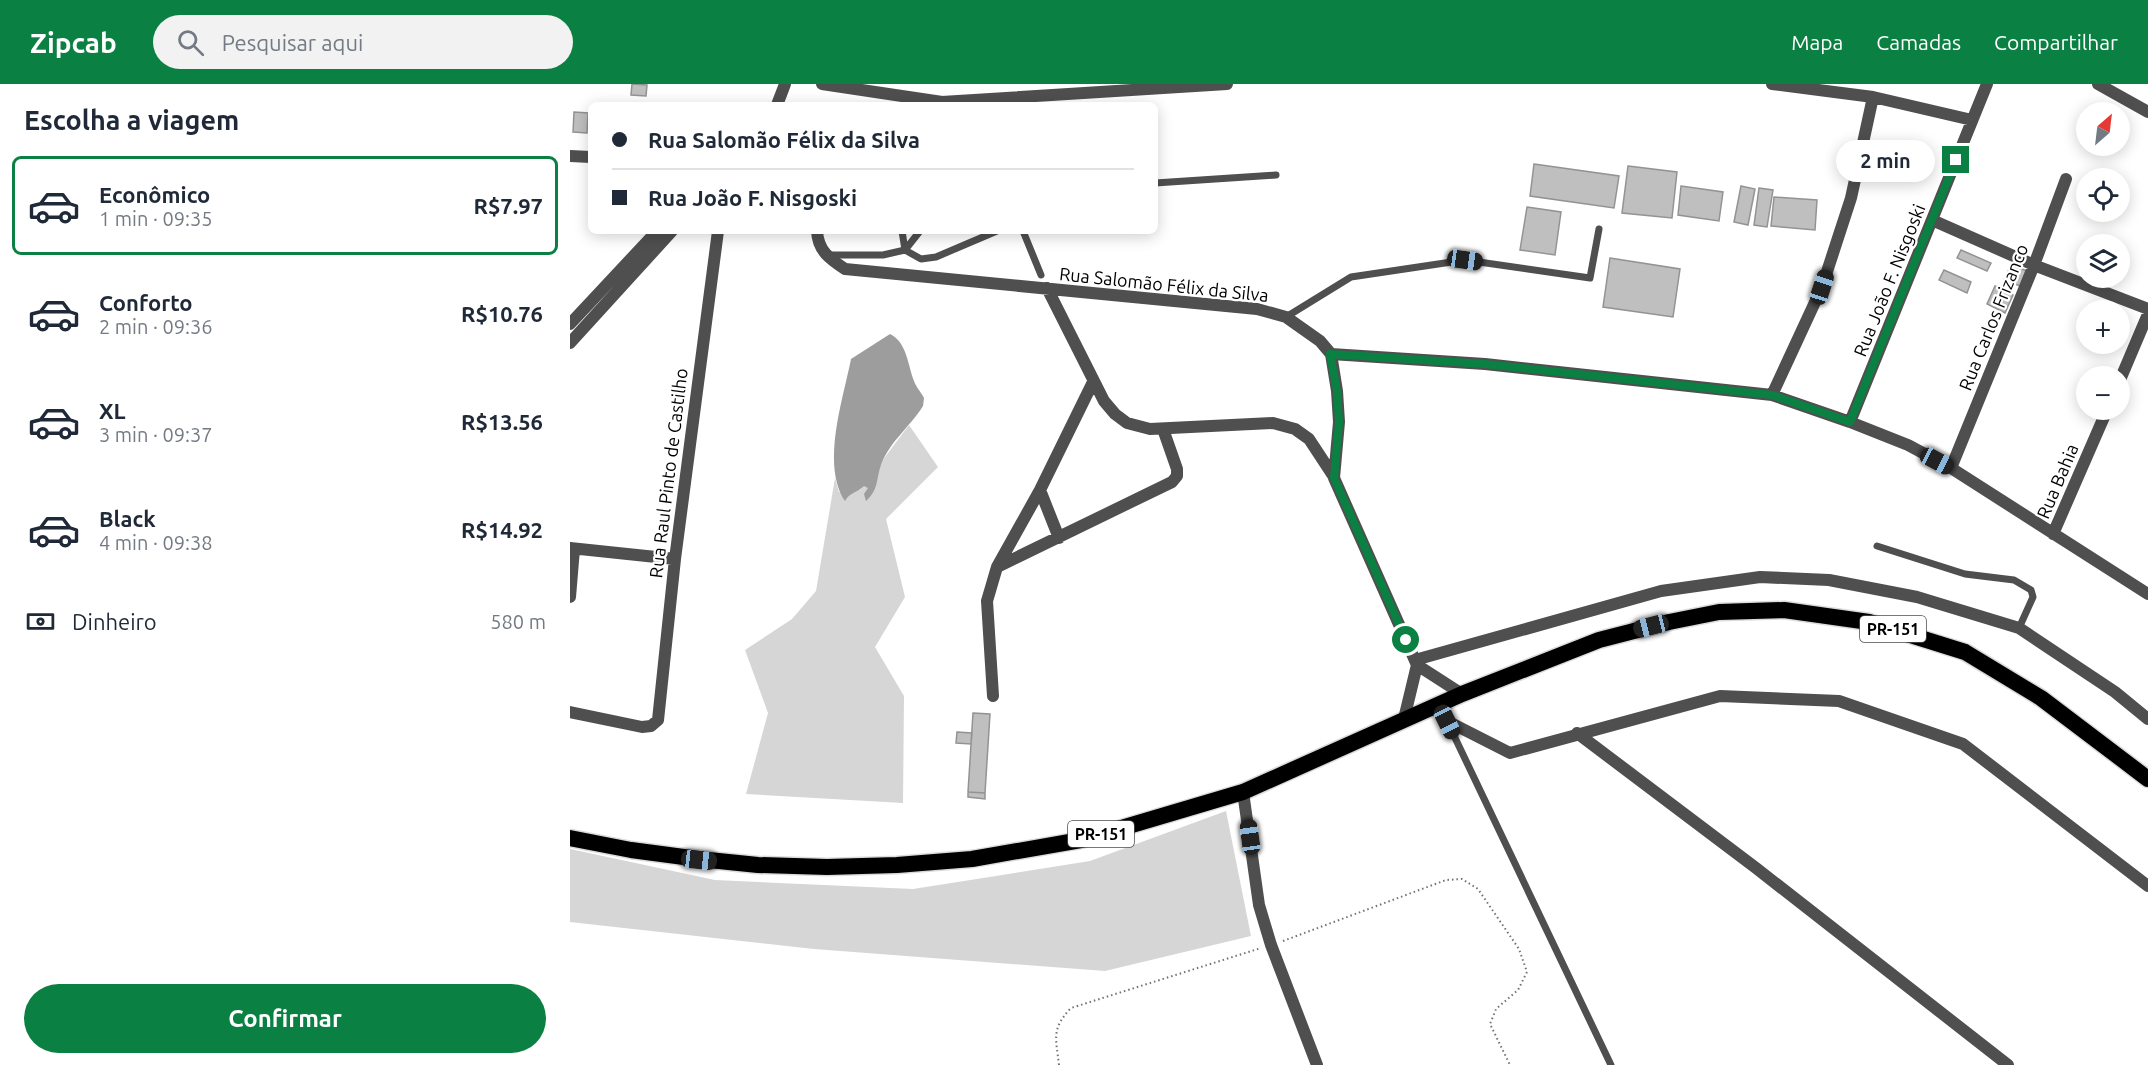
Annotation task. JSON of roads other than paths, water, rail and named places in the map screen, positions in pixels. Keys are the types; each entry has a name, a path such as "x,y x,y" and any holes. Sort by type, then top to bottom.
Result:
{"highway":[{"name":"PR-151","path":"570,838 631,850 758,865 827,867 897,865 972,859 1081,840 1243,792 1462,694 1599,640 1719,612 1784,610 1869,622 1965,652 2041,698 2148,779"}],"street":[{"path":"778,102 785,84"},
{"path":"822,84 942,102 1227,84"},
{"path":"1772,84 1873,97 1972,120"},
{"path":"2098,84 2148,112"},
{"name":"Rua João F. Nisgoski","path":"1850,422 1972,120 1983,85"},
{"path":"1772,395 1822,287 1851,198 1873,97"},
{"path":"570,156 588,157"},
{"name":"Rua Carlos Frizanco","path":"1951,468 2034,265 2066,178"},
{"path":"1932,220 2034,265 2148,309"},
{"path":"572,333 654,234"},
{"path":"572,333 669,234"},
{"name":"Rua Raul Pinto de Castilho","path":"570,712 642,727 651,726 658,720 675,559 718,234"},
{"path":"817,234 825,255"},
{"name":"Rua Salomão Félix da Silva","path":"825,255 845,269 1257,309 1286,317 1320,341 1330,354"},
{"path":"1047,288 1104,402 1128,423 1150,429 1273,423 1295,429 1309,439 1334,478 1416,663 1462,694"},
{"path":"2126,366 2148,314"},
{"path":"1334,478 1339,422 1337,391 1330,354 1485,364 1772,395 1908,445 1951,468 2148,594"},
{"path":"993,696 987,601 997,567 1040,490 1093,382"},
{"name":"Rua Bahia","path":"2053,534 2103,420"},
{"path":"997,567 1172,482 1177,476 1177,469 1163,429"},
{"path":"1040,490 1059,538"},
{"path":"570,597 572,549 675,559"},
{"path":"1416,663 1661,591 1760,577 1829,580 1917,597 2019,628 2115,692 2148,719"},
{"path":"1404,719 1416,663"},
{"path":"1439,704 1447,722 1510,753 1720,696 1839,701 1963,744 2148,886"},
{"path":"1577,733 1756,868 2008,1065"},
{"path":"1243,792 1259,905 1270,945 1317,1065"}],"lane":[{"path":"1158,183 1276,175"},
{"path":"1286,317 1350,277 1465,260 1590,278 1599,229"},
{"path":"902,234 905,250"},
{"path":"825,255 883,255 905,250 918,234"},
{"path":"905,250 921,259 936,257 991,234"},
{"path":"1024,234 1041,275"},
{"path":"1877,546 1965,574 2014,580 2031,590 2032,597 2019,628"},
{"path":"1447,722 1611,1065"}]}
